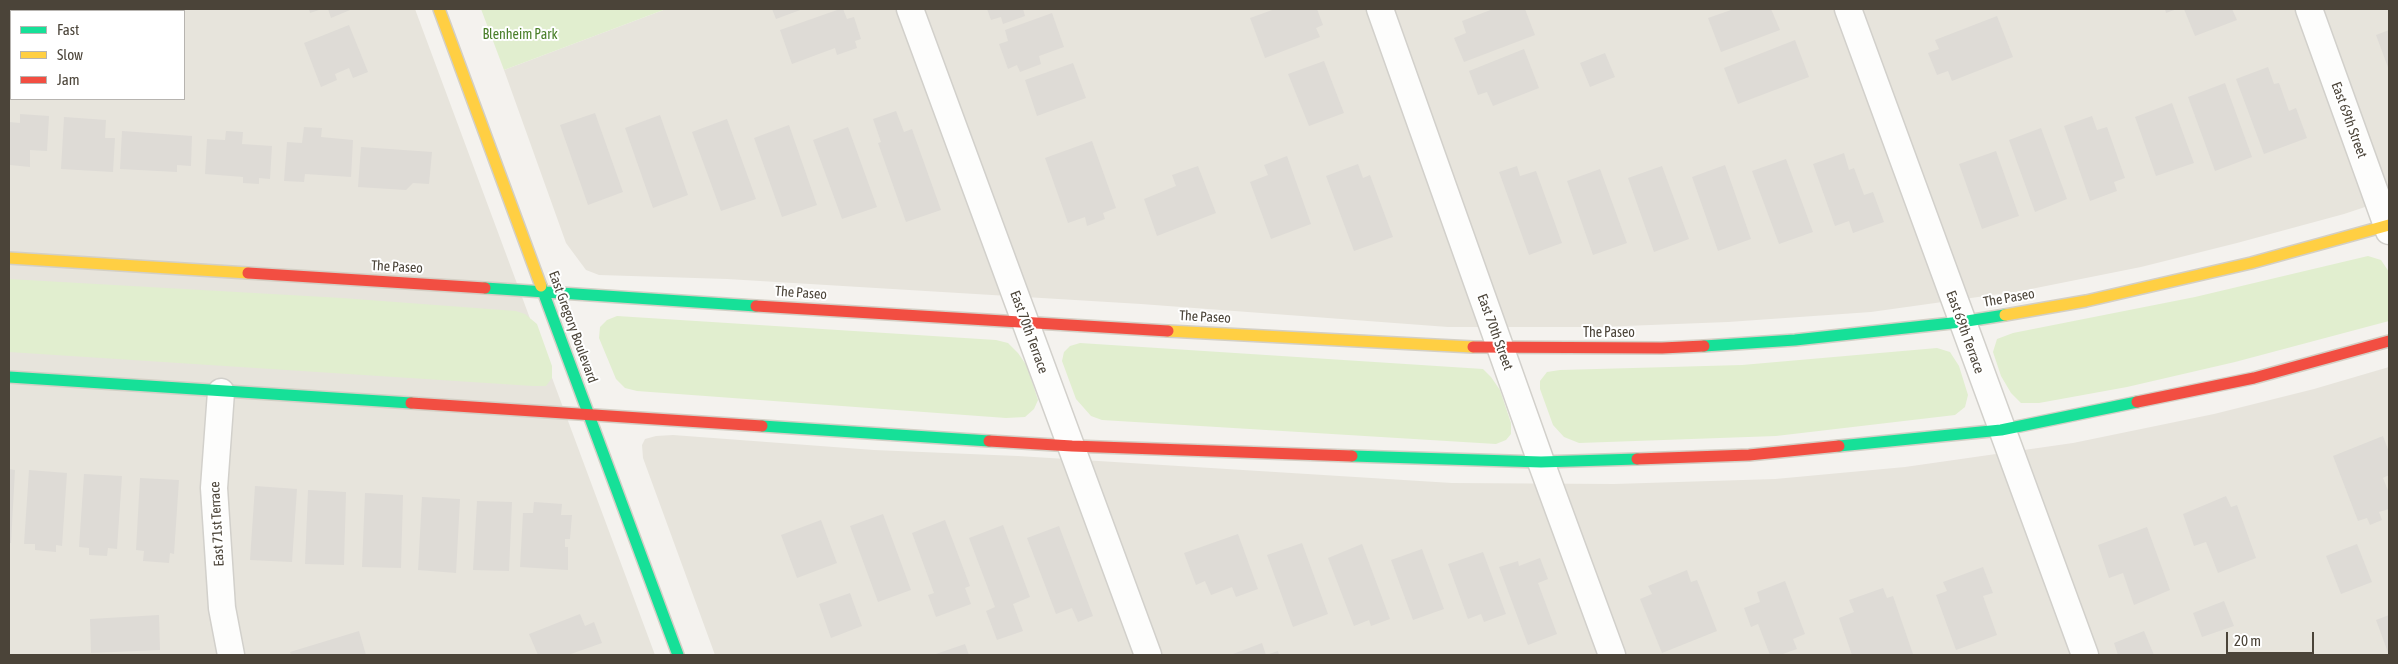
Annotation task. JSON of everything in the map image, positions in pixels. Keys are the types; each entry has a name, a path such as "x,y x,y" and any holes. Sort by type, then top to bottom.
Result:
{"main road":[{"name":"East Gregory Boulevard","path":"439,9 678,655"},
{"name":"The Paseo","path":"9,258 1026,322 1500,348 1672,347 1795,340 1961,322 2105,296 2250,263 2388,227"},
{"path":"9,377 590,417 1072,446 1541,462 1748,455 2001,430 2254,378 2389,341"}],"street":[{"name":"East 70th Terrace","path":"910,9 1148,655"},
{"name":"East 70th Street","path":"1380,9 1500,348 1612,655"},
{"name":"East 69th Terrace","path":"1848,9 1961,322 2085,655"},
{"name":"East 69th Street","path":"2309,9 2388,227"},
{"name":"East 71st Terrace","path":"221,392 214,488 222,608 231,655"}],"shaded area":[{"path":"9,9 415,9 655,655 9,655"},
{"path":"666,9 2389,9 2389,199 2344,214 2141,267 2021,291 1871,312 1728,322 1599,327 1448,327 1141,304 727,279 599,275 586,270 566,243 504,70"},
{"path":"2389,367 2389,655 715,655 643,458 642,445 645,439 673,435 874,450 1018,456 1452,483 1614,484 1775,479 1905,467 2073,443 2214,414 2314,389"}],"green space":[{"name":"Blenheim Park","path":"481,9 666,9 504,70"},
{"path":"2368,256 2381,260 2389,272 2389,321 2235,362 2127,387 2039,403 2021,403 2011,393 2001,376 1993,352 1997,339 2013,333 2195,297"},
{"path":"9,279 342,298 516,311 525,314 537,324 552,366 552,378 546,386 533,386 9,352"},
{"path":"617,316 996,340 1008,343 1018,353 1027,366 1038,400 1034,409 1025,417 1006,418 637,391 625,388 616,379 599,338 600,327 607,320"},
{"path":"1080,343 1483,369 1500,390 1511,423 1511,434 1506,440 1496,444 1102,420 1091,416 1076,399 1062,361 1064,352 1070,346"},
{"path":"1937,348 1950,352 1959,366 1968,395 1965,407 1955,415 1776,436 1579,443 1564,437 1553,425 1540,389 1540,381 1547,372 1560,370 1742,365"}],"building":[{"path":"309,9 322,9 310,13"},
{"path":"328,9 349,9 350,10 331,18"},
{"path":"772,9 803,9 776,19"},
{"path":"843,9 847,19 854,17 861,39 855,41 857,48 837,55 835,48 792,64 780,30"},
{"path":"987,9 1023,9 1025,16 1003,24 1001,17 991,20"},
{"path":"1275,9 1317,9 1323,25 1316,28 1320,37 1265,58 1250,18"},
{"path":"1493,9 1525,9 1535,35 1464,62 1454,38 1466,33 1462,21"},
{"path":"1734,9 1771,9 1780,30 1721,52 1708,18"},
{"path":"2165,9 2177,9 2166,13"},
{"path":"2184,9 2232,9 2237,20 2195,36"},
{"path":"1052,13 1064,47 1039,56 1041,64 1020,72 1017,65 1008,69 999,44 1008,41 1005,30"},
{"path":"1997,16 2013,57 1952,81 1948,71 1937,75 1928,53 1939,49 1935,40"},
{"path":"349,25 368,72 353,78 349,68 335,74 337,80 321,87 304,43"},
{"path":"2389,30 2389,70 2376,35"},
{"path":"1795,40 1809,77 1738,104 1724,68"},
{"path":"1524,49 1539,88 1493,106 1487,92 1478,95 1469,71"},
{"path":"1605,53 1615,77 1590,87 1580,63"},
{"path":"1324,61 1344,113 1309,126 1288,74"},
{"path":"1073,63 1086,98 1037,116 1025,80"},
{"path":"2268,67 2274,84 2279,83 2289,111 2296,108 2307,138 2264,154 2236,79"},
{"path":"2225,83 2252,157 2215,171 2188,97"},
{"path":"2172,103 2194,163 2156,176 2135,117"},
{"path":"896,111 904,132 912,129 941,210 906,222 878,143 881,142 873,119"},
{"path":"595,113 623,192 588,205 560,125"},
{"path":"20,114 49,116 47,151 30,150 30,167 10,165 9,161 9,122 20,123"},
{"path":"660,115 688,195 653,208 625,128"},
{"path":"2092,116 2097,130 2107,127 2125,178 2114,182 2117,191 2090,201 2064,126"},
{"path":"64,117 106,120 105,138 115,138 113,172 61,169"},
{"path":"727,119 756,199 721,211 692,132"},
{"path":"789,125 817,205 782,217 754,138"},
{"path":"304,127 322,128 321,137 353,140 351,177 305,174 304,182 284,181 287,142 302,143"},
{"path":"848,127 877,207 842,219 813,140"},
{"path":"2041,128 2067,199 2035,212 2009,140"},
{"path":"122,131 192,136 191,166 177,165 177,172 120,169"},
{"path":"226,131 243,132 242,144 272,146 270,179 259,178 259,184 243,183 243,177 205,174 207,139 225,140"},
{"path":"1092,141 1116,208 1103,213 1105,219 1087,226 1085,217 1068,223 1045,158"},
{"path":"361,147 432,152 429,184 413,183 406,190 358,187"},
{"path":"1996,151 2019,216 1982,229 1959,164"},
{"path":"1844,153 1849,170 1854,168 1864,195 1873,192 1884,222 1853,233 1849,221 1835,226 1813,164"},
{"path":"1287,156 1311,224 1271,239 1250,182 1268,175 1264,165"},
{"path":"1786,159 1813,232 1779,244 1752,171"},
{"path":"1358,164 1363,178 1370,175 1393,237 1354,251 1326,176"},
{"path":"1725,165 1751,239 1718,251 1692,177"},
{"path":"1198,166 1216,213 1157,236 1144,199 1176,186 1172,175"},
{"path":"1517,166 1520,176 1536,171 1562,243 1529,255 1499,172"},
{"path":"1662,166 1689,239 1654,252 1628,178"},
{"path":"1600,169 1627,243 1593,255 1567,181"},
{"path":"2383,436 2389,452 2389,475 2383,478 2389,493 2389,509 2379,512 2382,520 2370,525 2367,518 2358,521 2333,456"},
{"path":"9,469 15,470 11,543 9,543"},
{"path":"29,470 67,473 62,546 56,545 56,552 35,550 35,544 24,544"},
{"path":"84,474 122,476 117,549 108,548 107,556 89,555 89,548 79,547"},
{"path":"140,478 179,480 174,554 170,553 169,563 143,561 144,551 136,550"},
{"path":"255,486 297,489 292,562 250,560"},
{"path":"308,490 346,492 344,565 305,564"},
{"path":"365,493 403,495 401,568 362,567"},
{"path":"2226,496 2231,507 2237,505 2256,558 2218,573 2206,542 2194,546 2183,514"},
{"path":"422,497 460,499 456,573 418,570"},
{"path":"477,501 512,502 509,571 473,570"},
{"path":"534,502 562,504 561,515 572,515 570,539 565,539 565,547 568,547 568,570 520,567 523,513 533,513"},
{"path":"883,514 911,590 878,602 850,526"},
{"path":"821,520 837,563 797,578 781,535"},
{"path":"945,520 970,586 965,588 971,604 936,617 928,595 934,593 912,533"},
{"path":"1003,525 1030,597 1013,604 1023,631 997,640 986,611 995,607 969,538"},
{"path":"1059,526 1093,616 1078,622 1072,608 1056,614 1027,538"},
{"path":"2147,527 2170,590 2134,605 2123,573 2109,578 2098,545"},
{"path":"1238,534 1258,589 1236,597 1232,587 1211,595 1205,581 1196,585 1184,553"},
{"path":"1302,543 1328,614 1293,627 1267,555"},
{"path":"1362,544 1390,619 1371,626 1369,620 1354,626 1328,558"},
{"path":"2357,544 2372,582 2341,594 2326,556"},
{"path":"1422,549 1444,609 1413,620 1391,560"},
{"path":"1483,552 1506,614 1484,622 1481,614 1468,619 1448,564"},
{"path":"1540,558 1548,579 1538,583 1557,634 1528,645 1499,567 1518,561 1519,566"},
{"path":"1983,567 1993,593 1983,596 1997,635 1956,650 1936,595 1947,591 1943,582"},
{"path":"1687,570 1691,582 1697,580 1717,631 1662,653 1640,599 1652,594 1648,586"},
{"path":"1785,581 1805,634 1793,639 1797,649 1780,655 1770,655 1758,624 1751,627 1744,608 1760,602 1757,592"},
{"path":"1883,588 1887,598 1893,596 1913,654 1852,655 1839,618 1854,612 1849,600"},
{"path":"850,593 862,626 831,638 819,604"},
{"path":"2224,601 2234,626 2202,637 2193,613"},
{"path":"580,614 585,626 594,622 602,643 568,655 538,655 529,634"},
{"path":"159,615 160,650 91,653 90,619"},
{"path":"2389,615 2389,655 2376,620"},
{"path":"359,631 366,655 291,655 290,652"},
{"path":"2144,631 2154,655 2118,655 2114,643"},
{"path":"1262,643 1266,655 1233,655 1233,654"},
{"path":"965,644 969,655 933,655"},
{"path":"1278,651 1279,655 1266,655"}],"traffic: fast":[{"path":"541,286 678,655"},
{"path":"485,288 756,306"},
{"path":"1704,346 1795,340 1961,322 2005,315"},
{"path":"9,377 411,403"},
{"path":"1839,446 2001,430 2137,402"},
{"path":"762,426 989,441"},
{"path":"1352,456 1541,462 1637,459"}],"traffic: slow":[{"path":"439,9 541,286"},
{"path":"2005,315 2086,301 2251,263 2389,225"},
{"path":"9,258 248,273"},
{"path":"1168,331 1473,347"}],"traffic: jam":[{"path":"248,273 485,288"},
{"path":"756,306 1168,331"},
{"path":"2137,402 2254,378 2389,341"},
{"path":"1473,347 1662,348 1704,346"},
{"path":"411,403 762,426"},
{"path":"989,441 1072,446 1352,456"},
{"path":"1637,459 1749,455 1839,446"}]}
